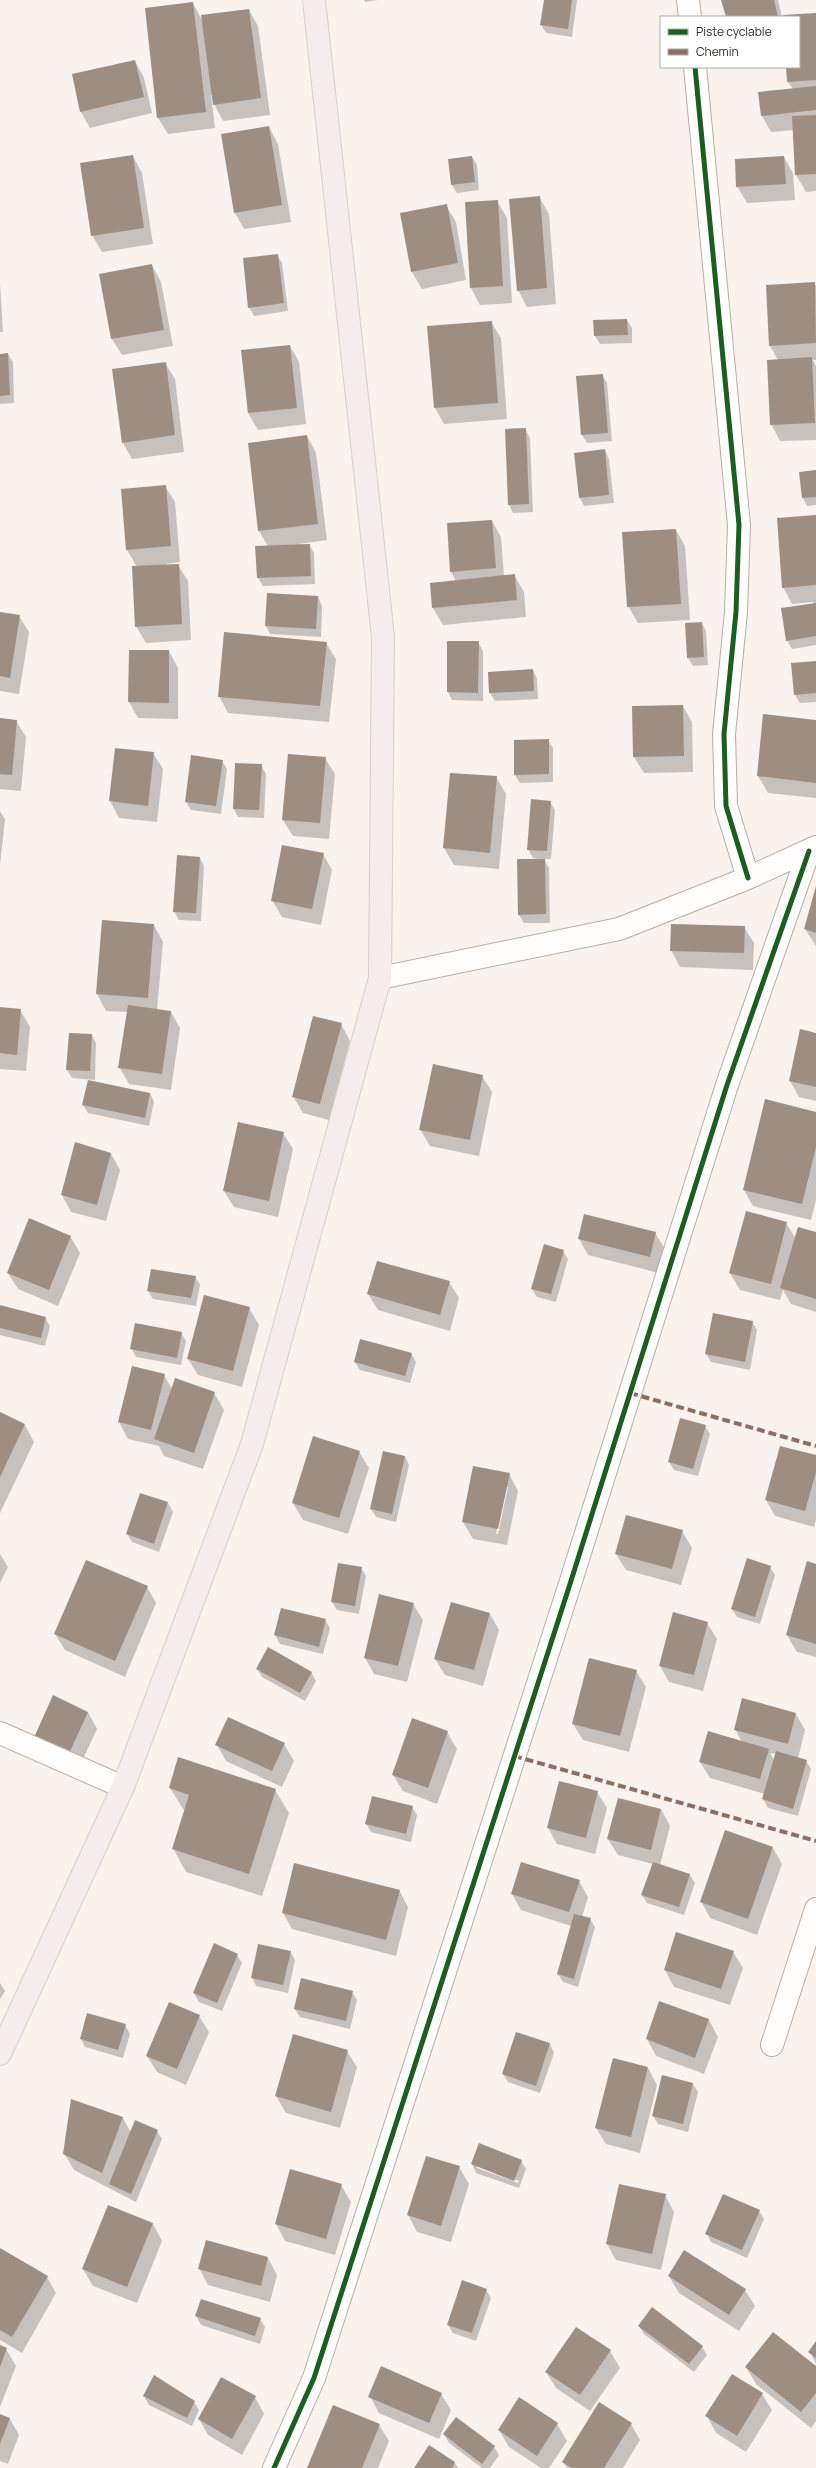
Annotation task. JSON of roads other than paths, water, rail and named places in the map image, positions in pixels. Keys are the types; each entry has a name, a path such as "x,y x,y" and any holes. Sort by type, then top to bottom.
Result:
{"main road":[{"path":"0,2054 123,1787 252,1444 380,978 383,637 314,0"}],"street":[{"path":"688,0 690,16"},
{"path":"695,68 738,525 736,612 724,734 726,806 748,878"},
{"path":"380,978 620,929 748,878 812,849"},
{"path":"274,2468 314,2378 570,1584 727,1085 812,849"},
{"path":"0,1733 123,1787"},
{"path":"772,2045 816,1910"}]}
